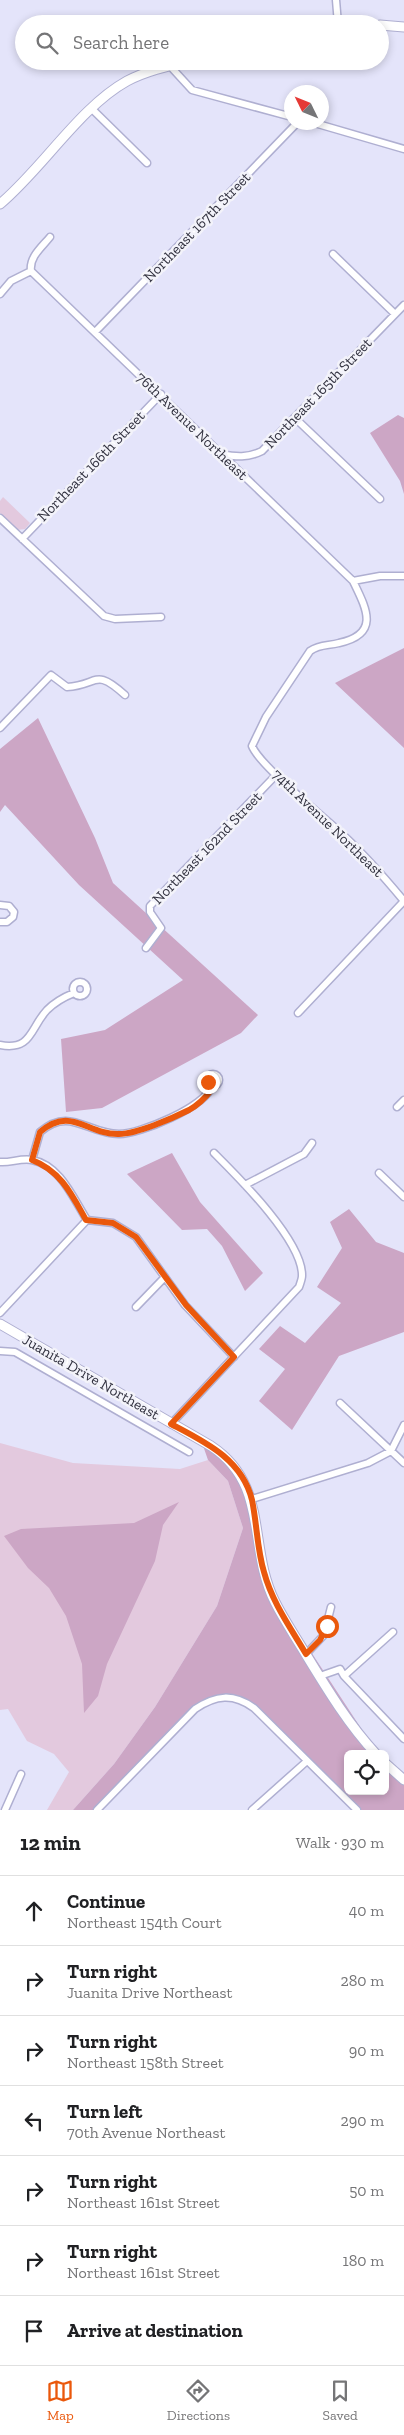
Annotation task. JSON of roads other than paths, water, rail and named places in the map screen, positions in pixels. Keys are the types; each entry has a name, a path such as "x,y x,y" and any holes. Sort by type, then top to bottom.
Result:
{"main road":[{"path":"389,26 404,27"},
{"path":"0,204 92,109 127,81 159,70"},
{"name":"Juanita Drive Northeast","path":"0,1324 211,1446 230,1460 242,1477 252,1499 263,1571 274,1602 352,1724 373,1750"},
{"path":"389,1767 404,1780"}],"street":[{"path":"336,0 337,15"},
{"path":"174,70 192,90 284,115"},
{"path":"92,109 147,163"},
{"path":"329,127 404,150"},
{"name":"Northeast 167th Street","path":"95,332 290,130"},
{"path":"0,294 12,281 31,271 30,264 33,258 50,238"},
{"path":"333,254 395,314"},
{"name":"76th Avenue Northeast","path":"31,271 161,394 353,581"},
{"name":"Northeast 165th Street","path":"221,454 253,455 266,447 404,305"},
{"name":"Northeast 166th Street","path":"22,538 161,394"},
{"path":"295,418 380,499"},
{"path":"0,518 104,616 115,619 161,617"},
{"path":"353,581 380,576 404,576"},
{"name":"74th Avenue Northeast","path":"353,581 367,612 368,621 363,630 354,639 339,644 318,646 310,651 266,717 252,746 255,753 376,867 404,901"},
{"path":"0,728 52,675 67,687 95,678 104,679 125,695"},
{"name":"Northeast 162nd Street","path":"146,948 161,928 150,912 150,906 277,774"},
{"path":"298,1013 404,901"},
{"path":"0,905 9,906 14,912 13,917 7,922 0,922"},
{"path":"0,1045 9,1046 24,1043 47,1010 74,993"},
{"path":"32,1160 40,1132 58,1120 72,1120 106,1133 121,1134 190,1109 205,1097 212,1086"},
{"path":"397,1108 404,1100"},
{"path":"245,1185 304,1154 312,1143"},
{"path":"171,1424 299,1287 302,1276 299,1262 266,1208 214,1153"},
{"path":"1,1164 32,1160 53,1170 64,1182 86,1220"},
{"path":"379,1174 404,1197"},
{"path":"86,1220 113,1223 126,1230 148,1251 186,1305 234,1357"},
{"path":"0,1313 86,1220"},
{"path":"136,1307 165,1277"},
{"path":"0,1351 15,1352 190,1452"},
{"path":"340,1403 404,1463"},
{"path":"252,1499 368,1463 391,1451 404,1425"},
{"path":"306,1654 324,1635 331,1606"},
{"path":"344,1676 393,1632"},
{"path":"320,1676 340,1669 344,1676 404,1740"},
{"path":"97,1810 194,1708 216,1697 234,1697 248,1704 357,1810"},
{"path":"252,1810 307,1761"},
{"path":"5,1810 20,1774"}]}
